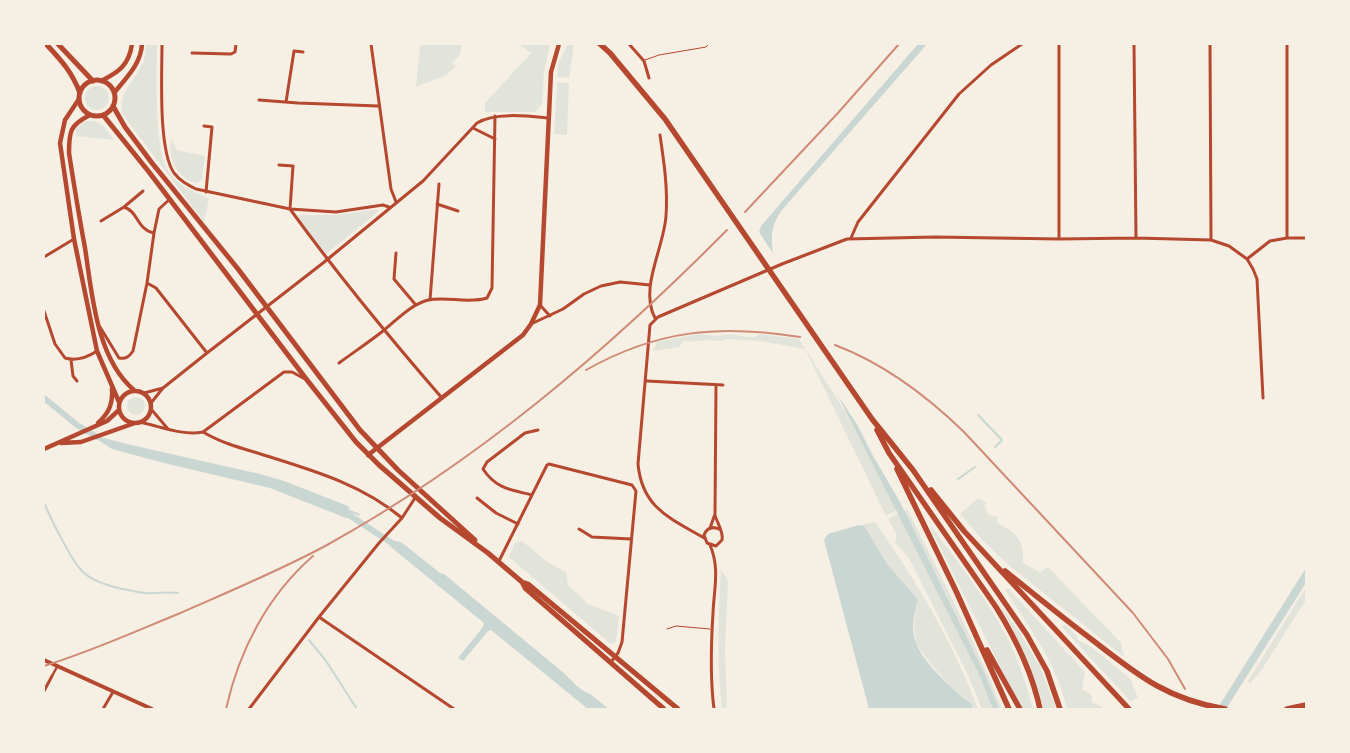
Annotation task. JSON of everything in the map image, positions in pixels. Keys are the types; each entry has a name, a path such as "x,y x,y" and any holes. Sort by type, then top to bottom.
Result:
{"highway":[{"path":"600,44 628,74 665,119 872,419 964,531 1126,707"},
{"path":"872,419 956,591 1008,709"},
{"path":"889,453 1010,630 1027,666 1040,709"},
{"path":"913,470 1034,647 1053,686 1060,709"},
{"path":"988,557 1136,674 1157,687 1190,701 1225,709"},
{"path":"956,591 1020,709"},
{"path":"1287,709 1306,705"}],"main road":[{"path":"46,44 71,73 80,96 82,109 90,115"},
{"path":"58,44 93,81"},
{"path":"101,81 122,69 131,52 132,44"},
{"path":"114,93 130,75 141,54 142,44"},
{"path":"368,455 523,335 531,324 540,305 551,72 558,44"},
{"path":"57,444 81,442 138,423 147,417 151,408 144,393 134,390 123,380 108,355 98,324 69,153 71,129 78,121 90,115 103,115 109,112 113,106 114,93 109,85 101,81 93,81 85,85 65,120 60,143 74,238 97,351 112,384 110,410 93,427"},
{"path":"113,106 125,127 152,163 207,229 345,412 376,448 488,553"},
{"path":"103,115 170,199 307,380 368,455 415,498 499,561 522,582 525,588 664,709"},
{"path":"109,377 119,402 119,410 124,418 138,423"},
{"path":"119,402 124,394 134,390"},
{"path":"44,449 107,421 119,410"},
{"path":"522,582 528,584 678,709"}],"street":[{"path":"162,44 164,149 170,166 179,179 196,190 290,209 336,212 383,205 389,207"},
{"path":"192,52 230,54 235,52 236,44"},
{"path":"371,44 378,106 392,190 396,202"},
{"path":"629,44 644,61 649,78"},
{"path":"852,238 858,222 959,94 991,65 1022,44"},
{"path":"1058,44 1059,239"},
{"path":"1134,44 1136,238"},
{"path":"1210,44 1210,240"},
{"path":"1287,44 1287,238"},
{"path":"286,102 294,51 303,52"},
{"path":"259,100 378,106"},
{"path":"150,403 163,388 207,352 423,181 473,128 485,118 495,116 548,118"},
{"path":"339,363 384,330 415,304 430,300 480,300 486,298 492,288 495,116"},
{"path":"204,126 212,127 206,192"},
{"path":"473,128 495,138"},
{"path":"655,318 650,304 650,285 665,230 666,216 666,184 660,135"},
{"path":"279,165 293,166 290,209 326,259 442,398"},
{"path":"430,300 438,184"},
{"path":"101,221 124,207 143,191"},
{"path":"98,324 119,358 130,356 134,347 147,283 159,209 170,199"},
{"path":"437,204 458,211"},
{"path":"124,207 130,209 142,228 147,232 154,233"},
{"path":"44,257 74,238"},
{"path":"713,708 712,629 717,577 715,556 704,538 684,527 650,501 642,486 638,464 649,328 655,318 782,264 842,240 852,238 1136,238 1210,240 1229,246 1247,259 1257,279 1263,398"},
{"path":"1247,259 1266,243 1287,238 1306,238"},
{"path":"396,253 394,279 415,304"},
{"path":"531,324 550,316 601,286 620,282 650,285"},
{"path":"147,283 156,288 207,352"},
{"path":"540,305 550,316"},
{"path":"44,311 55,344 65,358 71,360 89,356 97,351"},
{"path":"71,360 73,376 77,381"},
{"path":"138,423 194,434 203,432 284,372 292,372 307,380"},
{"path":"646,381 724,385"},
{"path":"715,556 718,545 723,537 715,514 716,385"},
{"path":"144,393 163,388"},
{"path":"151,408 168,429"},
{"path":"532,495 508,490 497,483 483,469 487,462 525,433 538,430"},
{"path":"203,432 218,441 345,482 382,503 402,518"},
{"path":"499,561 547,465 552,463 632,485 636,490 622,642 621,648 611,662"},
{"path":"249,709 319,617 379,543 402,518 415,498"},
{"path":"477,498 496,513 518,524"},
{"path":"704,538 715,514"},
{"path":"579,528 592,537 631,538"},
{"path":"695,533 708,529 719,529"},
{"path":"710,545 718,545"},
{"path":"319,617 454,709"},
{"path":"44,660 152,709"},
{"path":"44,691 56,666"},
{"path":"103,709 113,692"}],"lane":[{"path":"644,61 659,55 706,47 709,44"},
{"path":"667,629 676,626 712,629"}],"shaded area":[{"path":"146,44 157,44 158,128 164,160 168,171 176,180 209,199 204,222 122,114 123,97 139,71 145,54"},
{"path":"407,44 462,44 460,55 452,63 456,66 446,75 416,87 420,45"},
{"path":"519,44 550,44 544,72 542,104 535,112 485,112 485,103 531,53"},
{"path":"568,44 574,44 569,78 557,77 558,64"},
{"path":"918,44 927,44 781,211 772,231 773,253 759,232 761,226"},
{"path":"557,82 569,83 567,135 554,134"},
{"path":"97,86 106,89 109,98 106,107 97,110 88,107 85,98 88,89"},
{"path":"86,121 100,123 114,140 76,136 76,128"},
{"path":"171,139 177,150 205,156 202,179 197,183 188,180 177,169 171,155"},
{"path":"377,209 379,211 326,254 297,217 298,215 338,215"},
{"path":"698,334 717,336 731,334 755,337 760,334 799,339 846,413 897,510 886,516 805,349 760,341 725,339 723,341 687,341 682,342 680,347 653,351 657,342"},
{"path":"837,394 858,426 900,502 984,672 999,709 993,709 980,677"},
{"path":"136,397 142,400 145,406 142,412 136,415 130,412 127,406 130,400"},
{"path":"89,434 284,481 348,506 350,510 360,514 359,516 353,513 356,519 346,518 270,488 112,449"},
{"path":"978,498 987,503 983,506 986,508 988,515 997,517 997,523 1010,530 1018,538 1022,548 1023,563 1040,572 1048,567 1121,643 1124,657 1011,567 988,546 960,514"},
{"path":"907,509 969,633 1002,709 999,709 984,672 904,511"},
{"path":"899,513 980,677 993,709 982,709 968,675 915,570 908,557 895,543 897,536 888,519"},
{"path":"875,522 905,566 932,612 957,660 978,709 971,709 970,702 950,686 916,644 914,629 915,606 861,525"},
{"path":"859,525 864,526 887,564 918,600 913,627 914,638 920,651 932,668 972,704 971,709 869,709 824,540 828,534"},
{"path":"932,527 1002,627 1017,659 1033,709 1016,709 1009,684 930,528"},
{"path":"389,540 401,542 440,573 444,574 577,686 609,709 588,709 491,630 488,631 463,661 458,658 483,627 484,623 392,548 387,542"},
{"path":"522,541 549,563 566,572 568,585 588,604 619,616 616,642 611,644 511,559 509,556 515,543"},
{"path":"1306,568 1306,583 1226,709 1217,709"},
{"path":"721,569 728,581 725,649 727,709 722,709 719,674"},
{"path":"1306,587 1306,600 1261,671 1250,684 1248,681"},
{"path":"1008,588 1085,672 1082,690 1087,691 1092,696 1092,702 1106,709 1067,709 1050,662 1005,590"},
{"path":"994,596 1040,666 1056,709 1044,709 1035,679 1023,651 1010,623"},
{"path":"1066,625 1076,635 1078,640 1093,648 1131,680 1138,698 1130,701 1061,626"}],"waterway":[{"path":"44,398 77,425 97,437"},
{"path":"978,415 1002,440 995,447"},
{"path":"958,479 975,467"},
{"path":"45,505 73,559 78,567 89,577 112,586 137,592 178,593"},
{"path":"349,515 395,545"},
{"path":"309,640 326,661 357,709"}],"railway":[{"path":"745,212 837,114 899,44"},
{"path":"44,666 112,642 253,581 327,545 383,512 436,478 538,402 635,319 727,230"},
{"path":"586,370 638,346 690,334 716,331 743,331 800,337"},
{"path":"835,345 888,371 935,405 964,432 1133,613 1168,659 1185,689"},
{"path":"226,709 239,666 257,626 282,589 313,556"}]}
